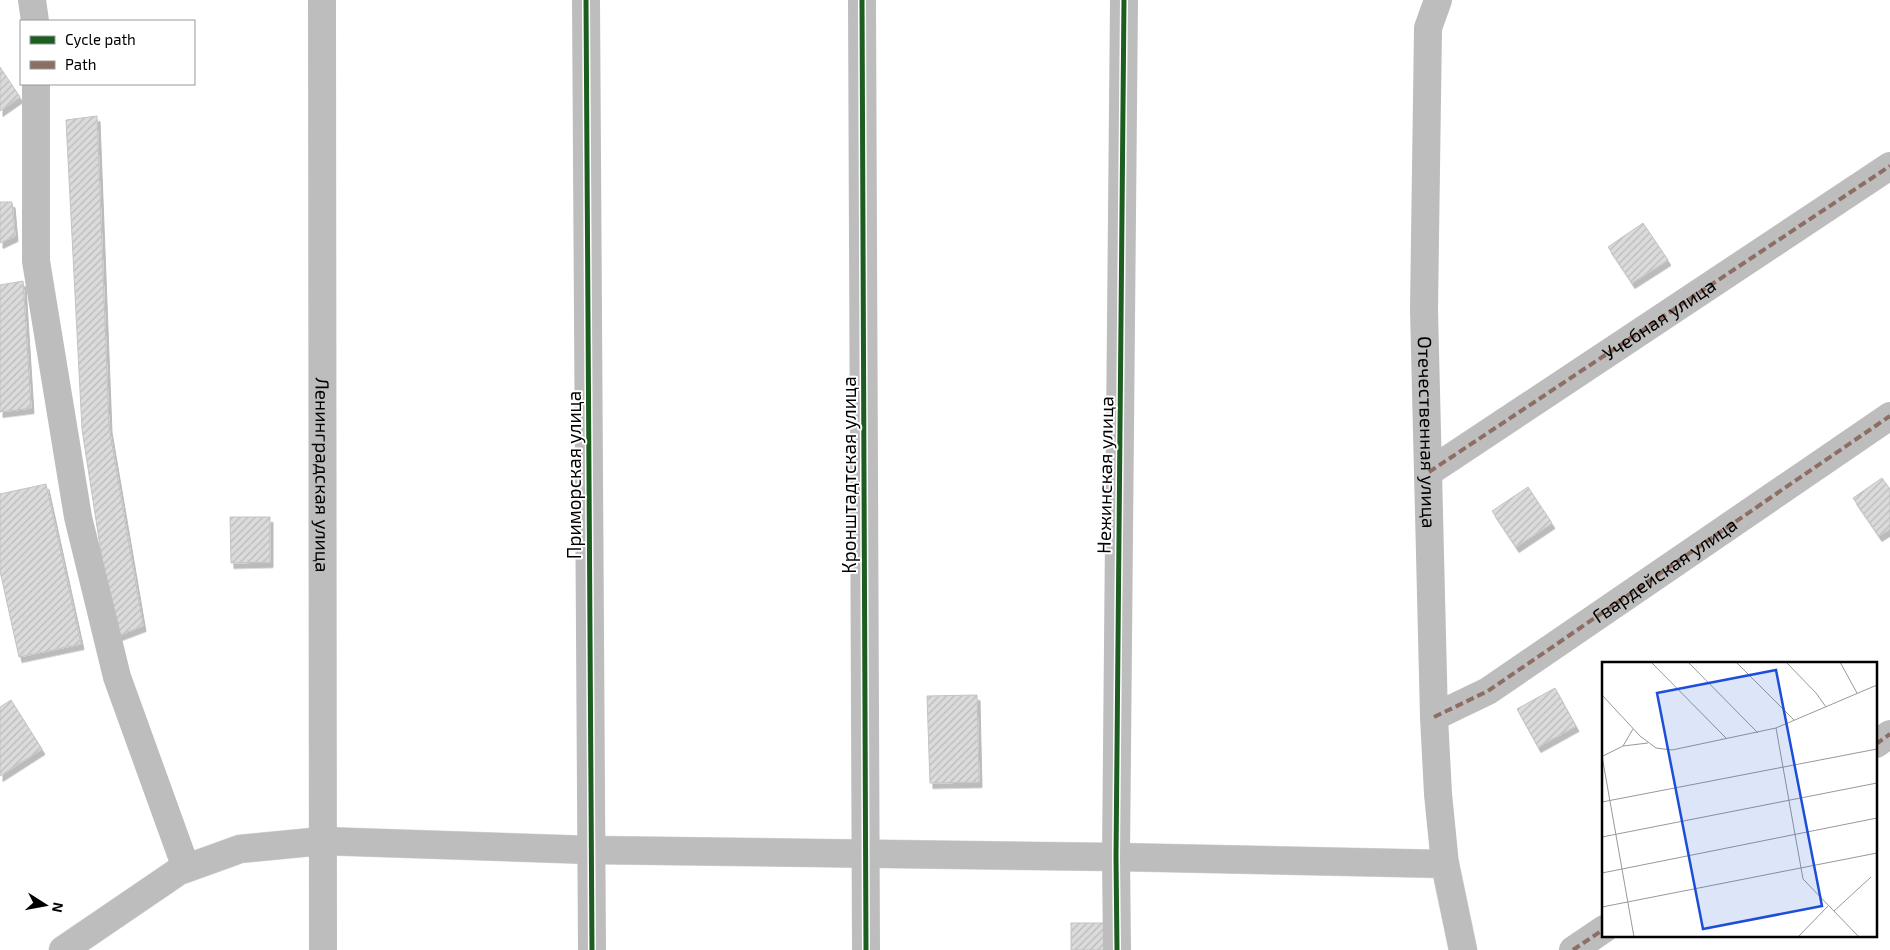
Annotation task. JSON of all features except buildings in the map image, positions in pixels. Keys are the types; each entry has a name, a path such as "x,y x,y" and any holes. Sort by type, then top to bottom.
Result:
{"street":[{"path":"32,0 35,20"},
{"name":"Ленинградская улица","path":"322,0 323,950"},
{"name":"Приморская улица","path":"586,0 592,950"},
{"name":"Кронштадтская улица","path":"862,0 866,950"},
{"name":"Нежинская улица","path":"1117,950 1116,857 1124,0"},
{"name":"Отечественная улица","path":"1438,0 1428,28 1424,310 1434,717 1438,794 1445,864 1463,950"},
{"path":"36,85 36,261 78,517 117,677 182,870"},
{"name":"Учебная улица","path":"1429,472 1890,166"},
{"name":"Гвардейская улица","path":"1434,717 1488,691 1890,416"},
{"path":"1878,743 1890,734"},
{"path":"63,950 182,870 240,849 322,841 591,850 1116,857 1445,864"},
{"path":"1573,950 1602,930"}],"marked path":[{"path":"1429,472 1890,166"},
{"path":"1434,717 1488,691 1890,416"},
{"path":"1878,743 1890,734"},
{"path":"1573,950 1602,930"}],"cycle path":[{"path":"586,0 592,950"},
{"path":"862,0 866,950"},
{"path":"1117,950 1116,857 1124,0"}]}
